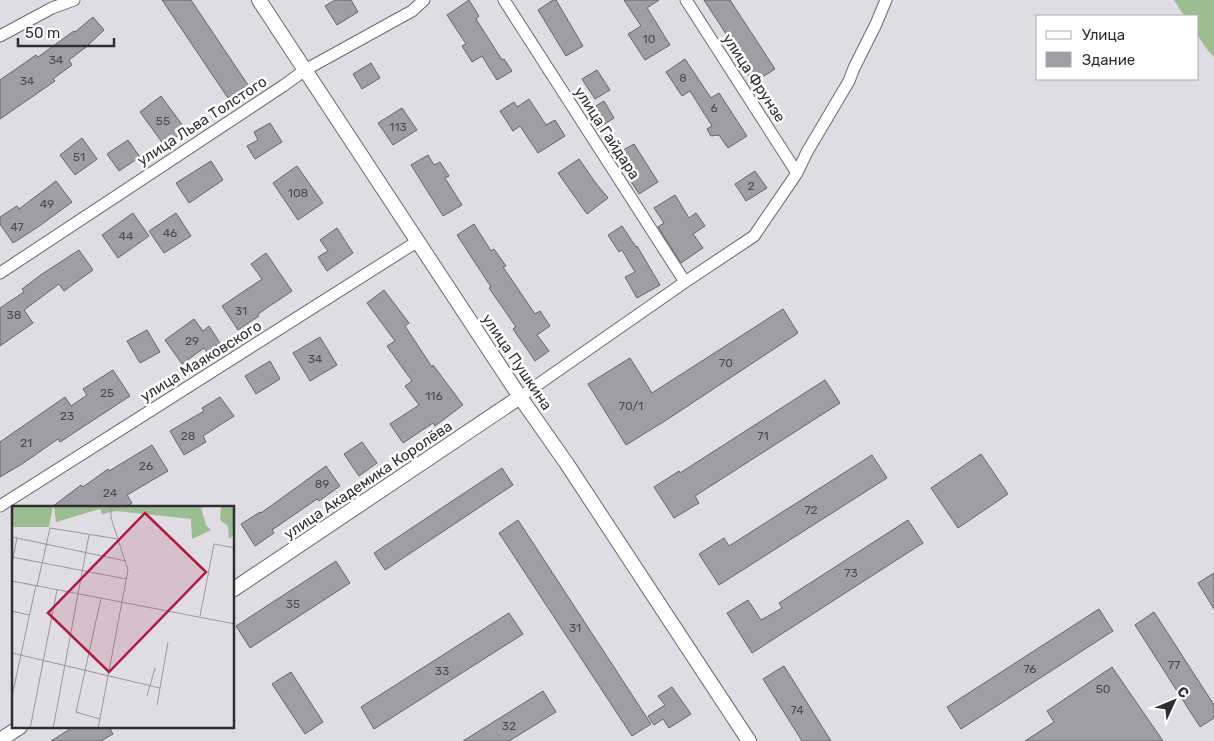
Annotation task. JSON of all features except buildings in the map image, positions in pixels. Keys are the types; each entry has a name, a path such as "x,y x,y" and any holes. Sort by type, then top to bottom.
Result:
{"street":[{"path":"0,36 52,8 74,0"},
{"name":"улица Пушкина","path":"259,0 749,741"},
{"name":"улица Льва Толстого","path":"0,273 305,70 412,11 424,0"},
{"name":"улица Гайдара","path":"504,0 685,282"},
{"name":"улица Фрунзе","path":"686,0 797,173"},
{"path":"520,397 754,236 797,173 807,152 849,81 886,0"},
{"name":"улица Маяковского","path":"0,506 418,241"},
{"name":"улица Академика Королёва","path":"235,588 520,397"},
{"path":"0,740 18,728"}],"green space":[{"path":"1174,0 1214,0 1214,57 1199,38 1199,15 1183,15"}]}
